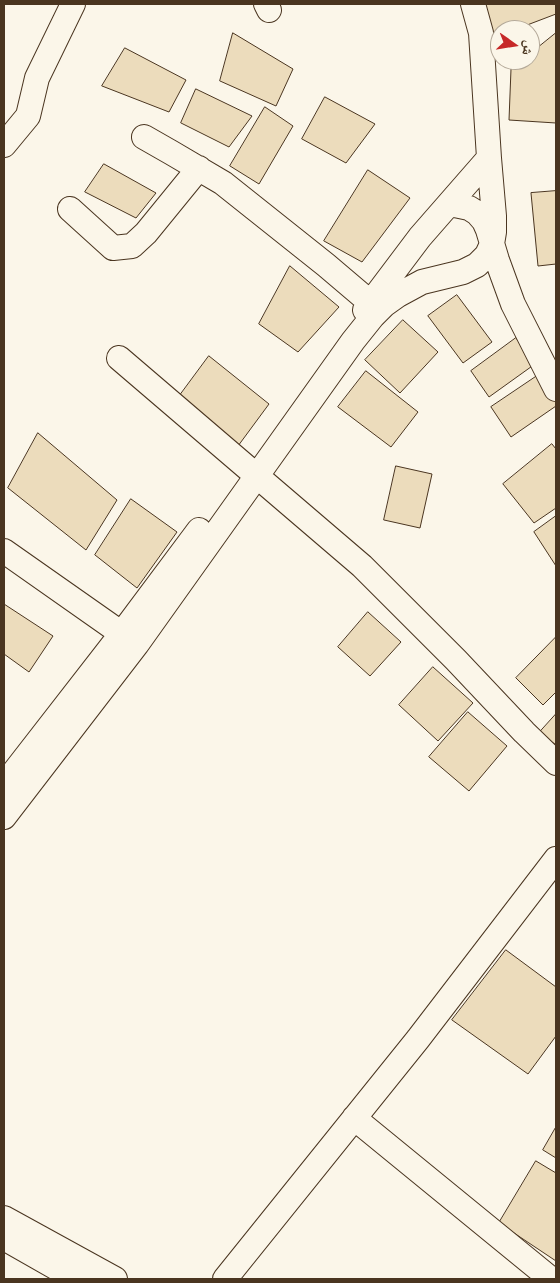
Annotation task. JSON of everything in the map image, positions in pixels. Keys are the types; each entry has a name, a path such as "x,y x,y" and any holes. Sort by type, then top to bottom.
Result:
{"street":[{"path":"4,145 28,116 36,78 72,4"},
{"path":"375,306 422,282 463,272 477,265 486,256 492,244 494,216 481,34 473,4"},
{"path":"144,138 223,183 375,306"},
{"path":"4,816 129,638 375,306 420,237 489,158"},
{"path":"70,210 113,248 132,246 146,233 199,168"},
{"path":"450,204 459,204 469,208 484,220 513,304 556,389"},
{"path":"119,358 362,566 556,763"},
{"path":"4,551 129,638"},
{"path":"4,785 129,638"},
{"path":"225,1279 424,1031 556,859"},
{"path":"354,1118 551,1279"},
{"path":"4,1218 114,1279"},
{"path":"4,1238 76,1279"}],"building":[{"path":"484,4 556,4 556,14 540,20 490,20 490,30"},
{"path":"233,33 293,69 276,106 220,81"},
{"path":"556,33 556,123 509,120 511,70 540,70 540,46"},
{"path":"125,48 186,80 169,112 102,86"},
{"path":"196,89 252,116 229,147 181,123"},
{"path":"325,97 375,124 346,163 302,139"},
{"path":"265,107 293,126 259,184 230,166"},
{"path":"104,164 156,193 136,218 85,192"},
{"path":"368,170 410,198 362,262 324,241"},
{"path":"556,191 556,264 538,266 531,193"},
{"path":"290,266 339,307 298,352 259,324"},
{"path":"457,295 492,342 463,363 428,316"},
{"path":"403,320 438,352 400,393 365,360"},
{"path":"516,338 535,364 489,397 471,371"},
{"path":"209,356 269,404 238,446 175,402"},
{"path":"366,371 418,412 391,447 338,407"},
{"path":"540,374 556,398 556,406 511,437 491,407"},
{"path":"38,433 117,500 86,550 8,488"},
{"path":"552,444 556,449 556,508 534,523 503,484"},
{"path":"396,466 432,474 420,528 384,520"},
{"path":"131,499 177,532 137,588 95,555"},
{"path":"556,516 556,566 534,532"},
{"path":"4,604 53,636 29,672 4,654"},
{"path":"368,612 401,642 370,676 338,647"},
{"path":"556,637 556,692 543,705 516,678"},
{"path":"433,667 473,703 438,741 399,705"},
{"path":"468,712 507,746 469,791 429,757"},
{"path":"556,714 556,745 539,733"},
{"path":"506,950 556,987 556,1036 528,1074 452,1020"},
{"path":"556,1127 556,1158 543,1150"},
{"path":"536,1161 556,1173 556,1261 499,1223"}]}
